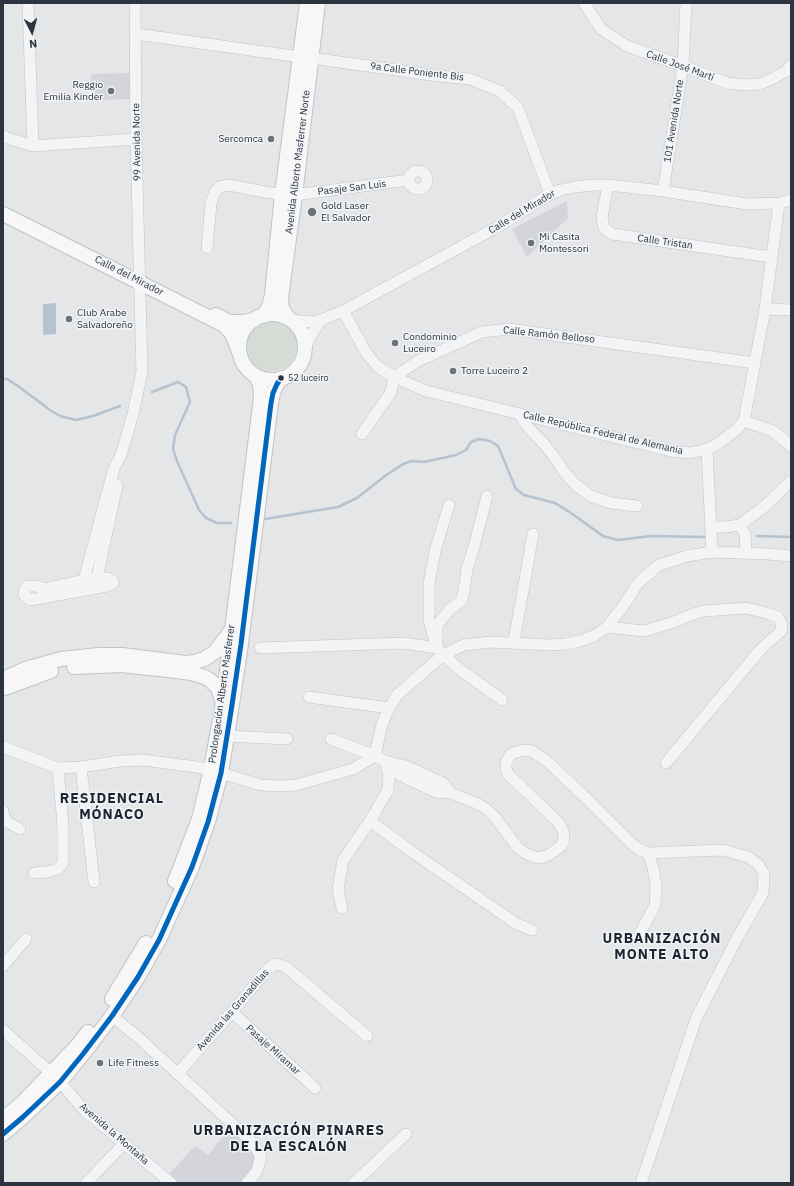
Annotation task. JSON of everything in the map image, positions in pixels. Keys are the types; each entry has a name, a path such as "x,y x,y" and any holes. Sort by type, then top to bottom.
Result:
{"main road":[{"name":"Avenida Alberto Masferrer Norte","path":"306,57 307,3"},
{"name":"Avenida Alberto Masferrer Norte","path":"259,318 269,307 272,295 289,195 306,57 318,3"},
{"name":"Avenida Alberto Masferrer Norte","path":"289,195 281,304 282,309 290,320"},
{"name":"Calle del Mirador","path":"3,207 140,279 225,326 232,334 240,354"},
{"name":"Calle del Mirador","path":"3,214 227,320 243,322 259,318"},
{"path":"277,315 290,320 299,329 305,349 298,367 291,374 272,380 256,376 244,365 240,354 239,345 245,329 259,318 277,315"},
{"name":"Prolongación Alberto Masferrer","path":"3,1119 83,1054 112,1016 159,940 192,867 208,822 216,771 222,702 260,405 260,384 256,376"},
{"name":"Prolongación Alberto Masferrer","path":"3,1134 23,1118 105,1010 148,941 180,872 227,736 241,644 271,403 273,393 281,378"},
{"path":"3,679 25,669 61,659 99,655 122,655 194,662 204,659 215,652 231,630"},
{"path":"3,688 52,670 72,667 121,665 177,671 205,677 218,688 222,702"}],"street":[{"path":"28,3 33,146"},
{"name":"99 Avenida Norte","path":"121,455 133,414 142,372 136,139 136,3"},
{"name":"Calle José Martí","path":"584,3 601,29 627,46 727,83 744,85 760,84 774,78 786,71 791,66"},
{"name":"101 Avenida Norte","path":"663,192 683,66 686,3"},
{"name":"9a Calle Poniente Bis","path":"136,34 470,79 500,91 518,108 550,194"},
{"path":"3,136 33,146 136,139"},
{"name":"Pasaje San Luis","path":"207,248 211,203 215,192 220,187 229,185 289,195 409,180"},
{"name":"Calle del Mirador","path":"290,320 313,322 343,311 499,226 550,194 574,186 608,185 747,204 780,203 791,200"},
{"name":"Calle Tristan","path":"608,185 602,217 604,228 612,234 771,257"},
{"path":"780,203 771,257 765,309 744,421 773,431 791,446"},
{"path":"765,309 791,310"},
{"name":"Calle República Federal de Alemania","path":"343,311 366,354 378,366 394,377 426,391 672,451 690,453 707,450 716,445 736,430 744,421"},
{"path":"305,349 310,337 321,320"},
{"name":"Calle Ramón Belloso","path":"394,377 418,361 482,332 509,329 755,363"},
{"path":"362,434 391,392 394,377"},
{"path":"520,414 526,425 545,445 564,472 576,485 597,499 610,503 637,506"},
{"path":"707,450 712,552"},
{"path":"97,578 120,470 121,455"},
{"path":"84,580 114,468 121,455"},
{"path":"711,527 740,525 765,506 791,481"},
{"path":"342,908 338,889 343,860 370,821 388,790 389,775 380,759 382,724 397,695 429,669 440,652 438,625 450,609 462,600 467,569 487,496"},
{"path":"440,652 429,620 429,584 435,551 449,505"},
{"path":"740,525 745,534 746,553"},
{"path":"514,642 533,534"},
{"path":"440,652 477,642 566,644 594,636 607,627 622,608 638,583 659,565 687,556 712,552 791,556"},
{"path":"108,578 113,582 107,586 30,600 24,595 25,589 28,586 36,586 44,589 84,580 108,578"},
{"path":"607,627 644,631 704,611 746,608 778,617 782,625 781,632 760,650 666,763"},
{"path":"260,648 404,643 440,652 502,700"},
{"path":"309,697 389,708"},
{"path":"227,736 288,739"},
{"path":"331,739 380,759 400,775 436,792 451,793 485,808 494,816 518,848 537,858 547,856 560,848 564,841 563,831 559,823 508,774 506,762 511,754 523,750 532,751 548,762 640,850 648,853 723,850 748,857 758,864 764,874 763,893 736,940 696,1019 641,1183"},
{"path":"3,747 58,768 143,760 216,771 261,785 280,786 296,785 353,769 380,759"},
{"path":"81,767 94,882"},
{"path":"34,873 58,869 63,863 63,825 58,768"},
{"path":"3,812 5,821 20,828"},
{"path":"370,821 412,852 517,924 532,930"},
{"path":"638,937 655,905 656,885 653,868 648,853"},
{"path":"3,966 26,938"},
{"name":"Avenida las Granadillas","path":"178,1074 268,969 276,964 286,967 367,1036"},
{"name":"Pasaje Miramar","path":"232,1012 315,1088"},
{"path":"112,1016 139,1038 252,1142 261,1156 257,1172 247,1183"},
{"name":"Avenida la Montaña","path":"3,1030 55,1077 84,1110 171,1183"},
{"path":"354,1183 406,1134"},
{"path":"86,1183 124,1144"}],"shaded area":[{"name":"Reggio Emilia Kinder","path":"130,73 131,99 92,100 91,74"},
{"name":"Mi Casita Montessori","path":"567,201 568,218 527,257 512,229"},
{"path":"271,319 281,321 289,327 295,335 297,345 295,355 289,363 281,369 271,371 261,369 253,363 247,355 245,345 247,335 253,327 261,321"},
{"path":"231,1127 257,1156 253,1169 241,1183 180,1183 169,1174 195,1146 208,1155"}],"water":[{"path":"56,303 56,334 43,335 43,304"}],"waterway":[{"path":"3,379 7,379 18,386 60,416 76,420 93,416 120,406"},
{"path":"152,392 178,382 186,387 190,402 175,435 173,449 199,510 206,518 217,523 231,523"},
{"path":"265,519 338,507 357,498 403,464 412,461 424,462 456,455 466,450 471,442 479,439 490,441 498,446 516,489 524,495 555,503 603,536 618,540 651,536 706,537"},
{"path":"757,536 791,537"}],"transit line":[{"path":"3,1134 60,1082 112,1016 138,977 159,940 192,867 208,822 221,773 241,644 271,403 273,393 281,378"}],"place":[{"name":"Reggio Emilia Kinder","path":"111,91"},
{"name":"Sercomca","path":"271,139"},
{"name":"Gold Laser El Salvador","path":"312,212"},
{"name":"Mi Casita Montessori","path":"531,243"},
{"name":"Club Arabe Salvadoreño","path":"69,319"},
{"name":"Condominio Luceiro","path":"395,343"},
{"name":"Torre Luceiro 2","path":"453,371"},
{"name":"52 luceiro","path":"281,378"},
{"name":"Life Fitness","path":"100,1063"}],"district":[{"name":"RESIDENCIAL MÓNACO","path":"112,808"},
{"name":"URBANIZACIÓN MONTE ALTO","path":"662,948"},
{"name":"URBANIZACIÓN PINARES DE LA ESCALÓN","path":"289,1140"}]}
